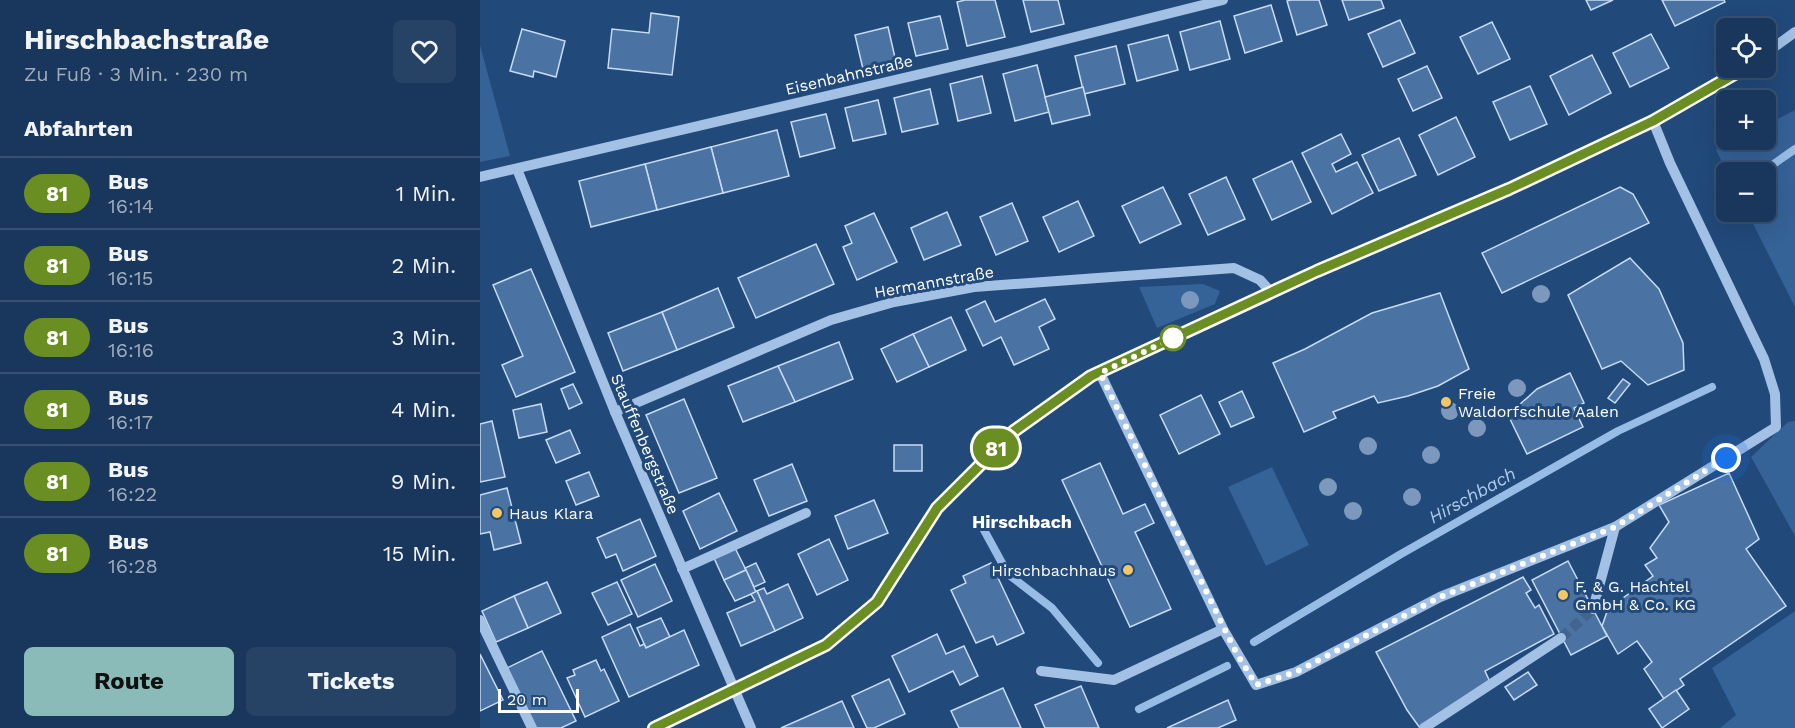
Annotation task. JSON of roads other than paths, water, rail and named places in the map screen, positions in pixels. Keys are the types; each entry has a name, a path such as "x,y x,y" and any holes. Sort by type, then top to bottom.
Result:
{"street":[{"name":"Eisenbahnstraße","path":"480,177 1086,35 1223,0"},
{"path":"1776,46 1795,32"},
{"path":"654,728 826,645 877,602 937,508 1014,431 1091,376 1317,271 1461,211 1653,121 1728,78"},
{"path":"1100,373 1237,654 1256,685 1296,672 1440,597 1615,527 1776,426 1775,394 1764,359 1670,163 1653,121"},
{"name":"Stauffenbergstraße","path":"517,169 615,412 751,728"},
{"name":"Hermannstraße","path":"615,412 831,320 894,302 974,287 1234,268 1260,280 1271,292"},
{"path":"682,569 806,513"},
{"path":"1593,609 1615,527"},
{"path":"480,620 532,728"},
{"path":"1041,671 1114,680 1224,628"},
{"path":"1424,728 1562,638"}],"waterway":[{"name":"Hirschbach","path":"1776,162 1795,149"},
{"name":"Hirschbach","path":"1254,642 1401,554 1618,431 1712,387"},
{"name":"Hirschbach","path":"984,530 1008,574 1052,608 1098,663"},
{"name":"Hirschbach","path":"1139,709 1227,666"}],"tunnel":[{"path":"1561,638 1593,609"}],"place":[{"name":"Freie Waldorfschule Aalen","path":"1446,402"},
{"name":"Haus Klara","path":"497,513"},
{"name":"Hirschbachhaus","path":"1128,570"},
{"name":"F. & G. Hachtel GmbH & Co. KG","path":"1563,595"}],"district":[{"name":"Hirschbach","path":"1022,521"}]}
